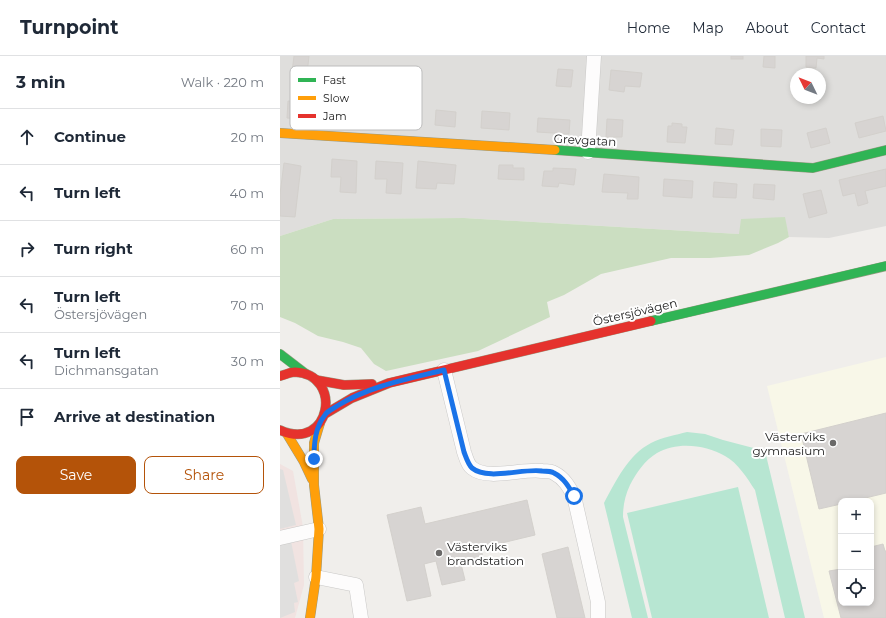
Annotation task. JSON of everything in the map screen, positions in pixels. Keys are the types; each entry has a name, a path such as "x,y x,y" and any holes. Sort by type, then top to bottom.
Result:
{"main road":[{"name":"Grevgatan","path":"280,133 588,152 813,168 886,150"},
{"name":"Östersjövägen","path":"325,414 352,398 390,383 886,266"},
{"path":"280,354 316,380 324,390 327,401 325,414 320,423 314,443 314,485 319,529 316,577 310,618"},
{"path":"280,376 286,373 296,372 306,374"},
{"name":"Östersjövägen","path":"316,380 335,385 349,386 390,383"},
{"path":"283,432 296,435 305,433 320,423"},
{"path":"283,432 304,462 314,485"}],"street":[{"path":"588,152 594,56"},
{"path":"444,370 464,452 467,461 473,468 490,474 533,469 553,472 566,482 574,496 598,602 598,618"},
{"path":"280,538 319,529"},
{"path":"316,577 356,585 361,618"}],"shaded area":[{"path":"280,56 886,56 886,226 829,238 789,237 784,217 739,234 464,218 333,219 280,236"},
{"name":"Västerviks gymnasium","path":"886,357 886,618 824,618 767,386"},
{"path":"280,464 293,471 303,527 304,585 295,618 280,618"},
{"path":"280,469 283,470 296,525 280,529"},
{"path":"291,541 299,581 294,583 298,602 294,603 295,612 280,618 280,544"}],"green space":[{"path":"785,217 789,237 749,255 710,258 671,258 601,274 564,295 547,302 550,317 478,351 386,371 374,364 361,348 318,336 295,323 280,317 280,236 333,219 464,218 739,234 741,219"},
{"path":"687,432 705,434 765,451 805,618 785,618 755,490 738,467 730,459 709,449 683,446 665,449 649,459 635,476 626,497 623,517 648,618 632,618 604,503 623,469 643,448 660,439"},
{"path":"738,487 769,618 652,618 627,513"}],"building":[{"path":"294,56 309,56 308,66 293,66"},
{"path":"731,56 743,56 743,59 731,59"},
{"path":"764,56 775,56 775,68 763,67"},
{"path":"806,56 824,56 824,59 817,58 816,68 806,67"},
{"path":"558,69 573,70 571,87 556,86"},
{"path":"611,70 642,73 640,87 625,86 624,92 609,90"},
{"path":"288,101 290,101 290,118 287,118"},
{"path":"436,110 456,112 455,127 435,125"},
{"path":"482,111 510,113 509,130 481,128"},
{"path":"883,116 886,131 859,138 855,123"},
{"path":"538,118 570,120 569,134 537,132"},
{"path":"607,119 623,120 622,137 606,137"},
{"path":"672,123 682,124 682,127 687,127 685,143 667,142 668,126 672,126"},
{"path":"716,128 734,130 732,145 715,144"},
{"path":"826,128 830,143 811,148 807,133"},
{"path":"761,129 782,130 781,147 761,146"},
{"path":"332,159 357,161 356,193 340,192 341,177 331,177"},
{"path":"376,161 403,163 401,194 386,193 387,179 375,179"},
{"path":"418,161 456,165 454,184 437,183 436,189 416,188"},
{"path":"284,163 301,166 295,217 280,216 280,194"},
{"path":"499,165 513,165 513,168 524,168 524,180 498,179"},
{"path":"553,168 576,169 574,185 559,183 558,187 542,186 544,171 553,171"},
{"path":"886,169 886,186 865,191 868,203 858,206 855,193 843,196 839,180"},
{"path":"604,174 639,177 638,199 627,199 628,193 602,192"},
{"path":"664,179 693,181 692,198 663,196"},
{"path":"714,182 737,184 736,198 713,197"},
{"path":"754,184 775,185 774,200 753,198"},
{"path":"821,190 827,213 809,218 803,194"},
{"path":"886,413 886,493 865,498 838,498 838,505 819,509 801,434"},
{"name":"Västerviks brandstation","path":"527,500 535,535 481,548 483,558 461,564 465,580 442,585 436,561 424,564 431,596 407,601 387,515 421,507 425,524"},
{"path":"883,544 886,551 886,618 841,618 829,571 838,570 838,606 874,606 874,546"},
{"path":"568,547 585,618 557,618 542,554"}],"traffic: fast":[{"path":"555,150 813,168 886,150"},
{"path":"651,321 886,266"},
{"path":"280,354 306,374"}],"traffic: slow":[{"path":"280,133 555,150"},
{"path":"310,618 316,577 319,529 314,485 314,443 320,423"},
{"path":"287,434 304,462 312,479"}],"traffic: jam":[{"path":"325,414 352,398 389,383 651,321"},
{"path":"280,376 291,372 311,376 320,385 325,397 325,410 320,422 311,431 297,434 280,430"},
{"path":"316,380 344,385 372,384"}],"place":[{"name":"Västerviks gymnasium","path":"833,443"},
{"name":"Västerviks brandstation","path":"439,553"}],"route":[{"path":"314,459 314,443 320,423 325,414 352,398 390,383 444,370 464,452 467,461 473,468 490,474 533,469 553,472 566,482 574,496"}]}
